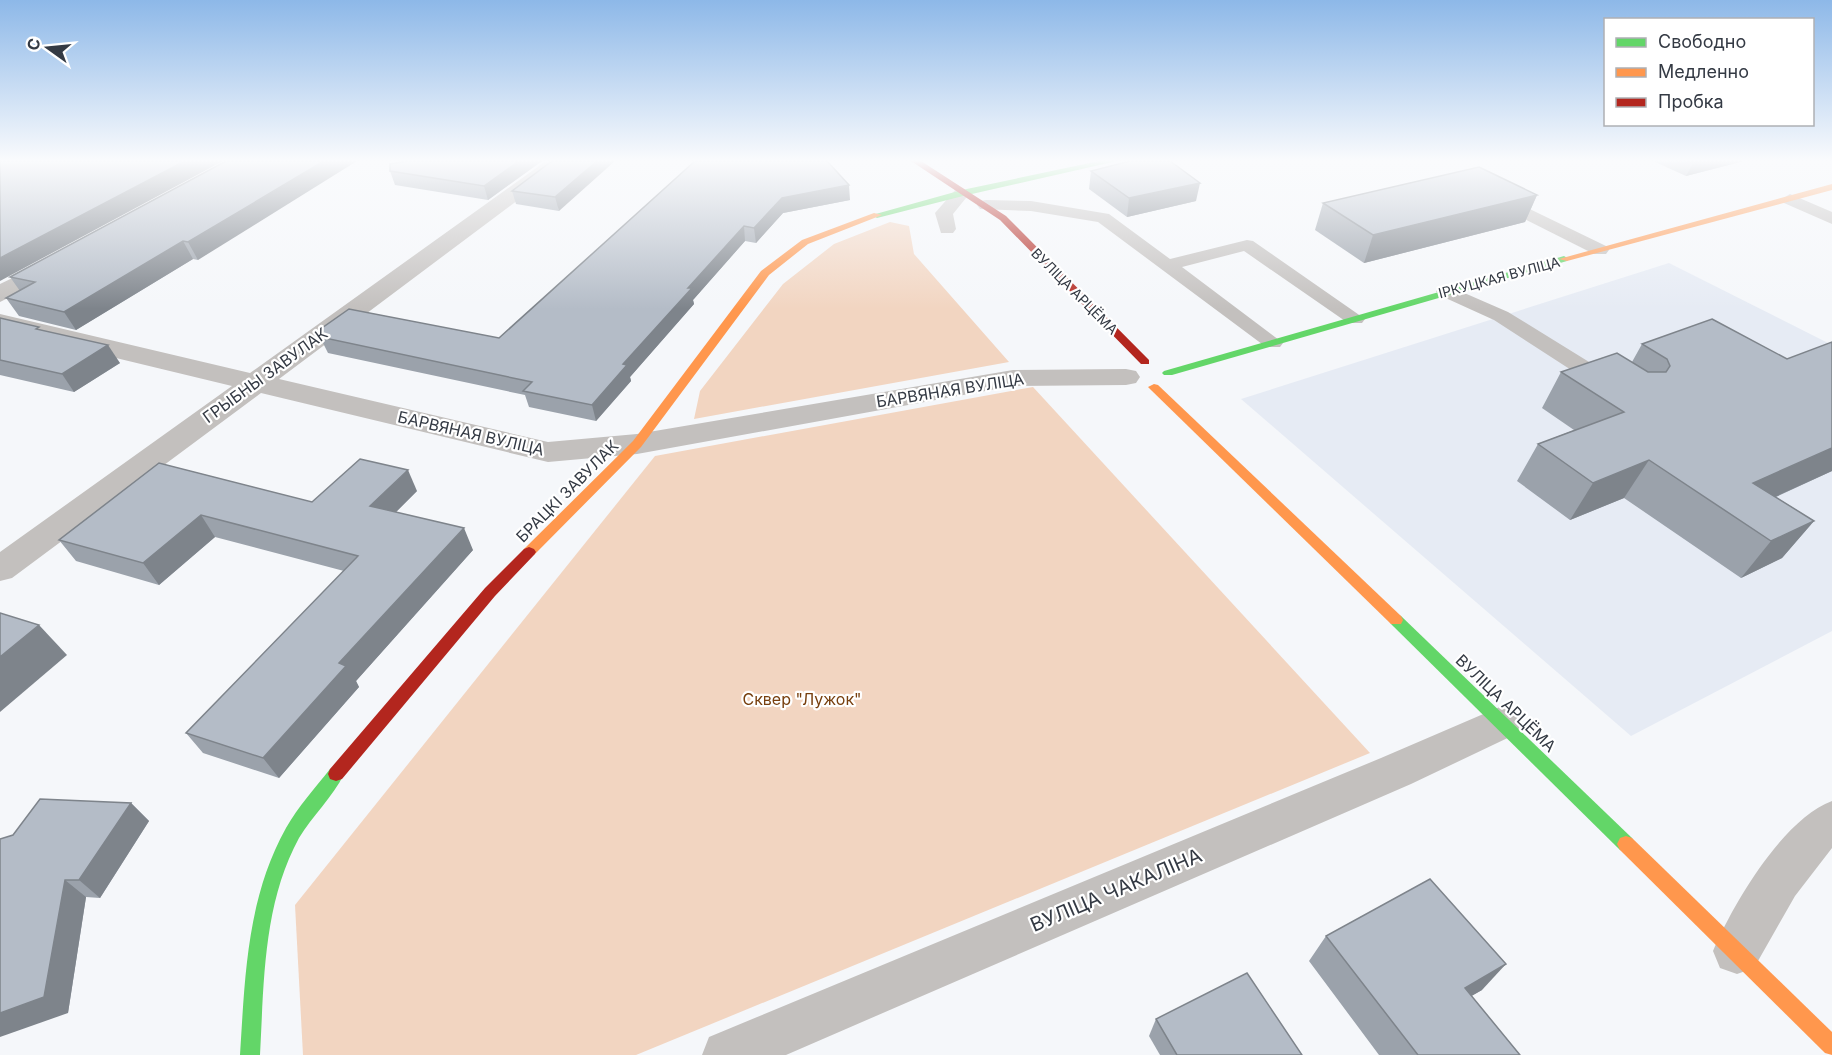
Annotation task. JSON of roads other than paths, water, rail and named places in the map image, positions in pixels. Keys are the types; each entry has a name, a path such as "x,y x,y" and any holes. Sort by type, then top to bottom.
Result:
{"street":[{"name":"ГРЫБНЫ ЗАВУЛАК","path":"0,569 492,210"},
{"name":"БРАЦКІ ЗАВУЛАК","path":"250,1055 258,930 270,882 293,832 338,773 490,592 637,444 765,273 784,256 806,242 864,218 894,210"},
{"name":"ВУЛІЦА АРЦЁМА","path":"993,210 1003,218 1136,370"},
{"name":"ІРКУЦКАЯ ВУЛІЦА","path":"1168,374 1446,291 1748,210"},
{"path":"0,294 71,255"},
{"name":"БАРВЯНАЯ ВУЛІЦА","path":"0,322 548,452 637,444 1013,378 1136,370"},
{"path":"1160,365 1168,374 1168,381 1154,387 1137,385 1136,370 1160,365"},
{"name":"ВУЛІЦА АРЦЁМА","path":"1154,387 1502,722 1832,1046"},
{"name":"ВУЛІЦА ЧАКАЛІНА","path":"727,1055 1395,771 1502,722"},
{"path":"1737,951 1769,892 1808,840 1832,820"}],"lane":[{"path":"946,210 944,213 947,229"},
{"path":"1054,210 1103,219 1273,343"},
{"path":"1520,210 1600,250"},
{"path":"1814,210 1832,219"},
{"path":"1167,265 1248,245 1355,319"},
{"path":"1446,291 1501,316 1626,394"}],"park label":[{"name":"Сквер \"Лужок\"","path":"802,699"}]}
